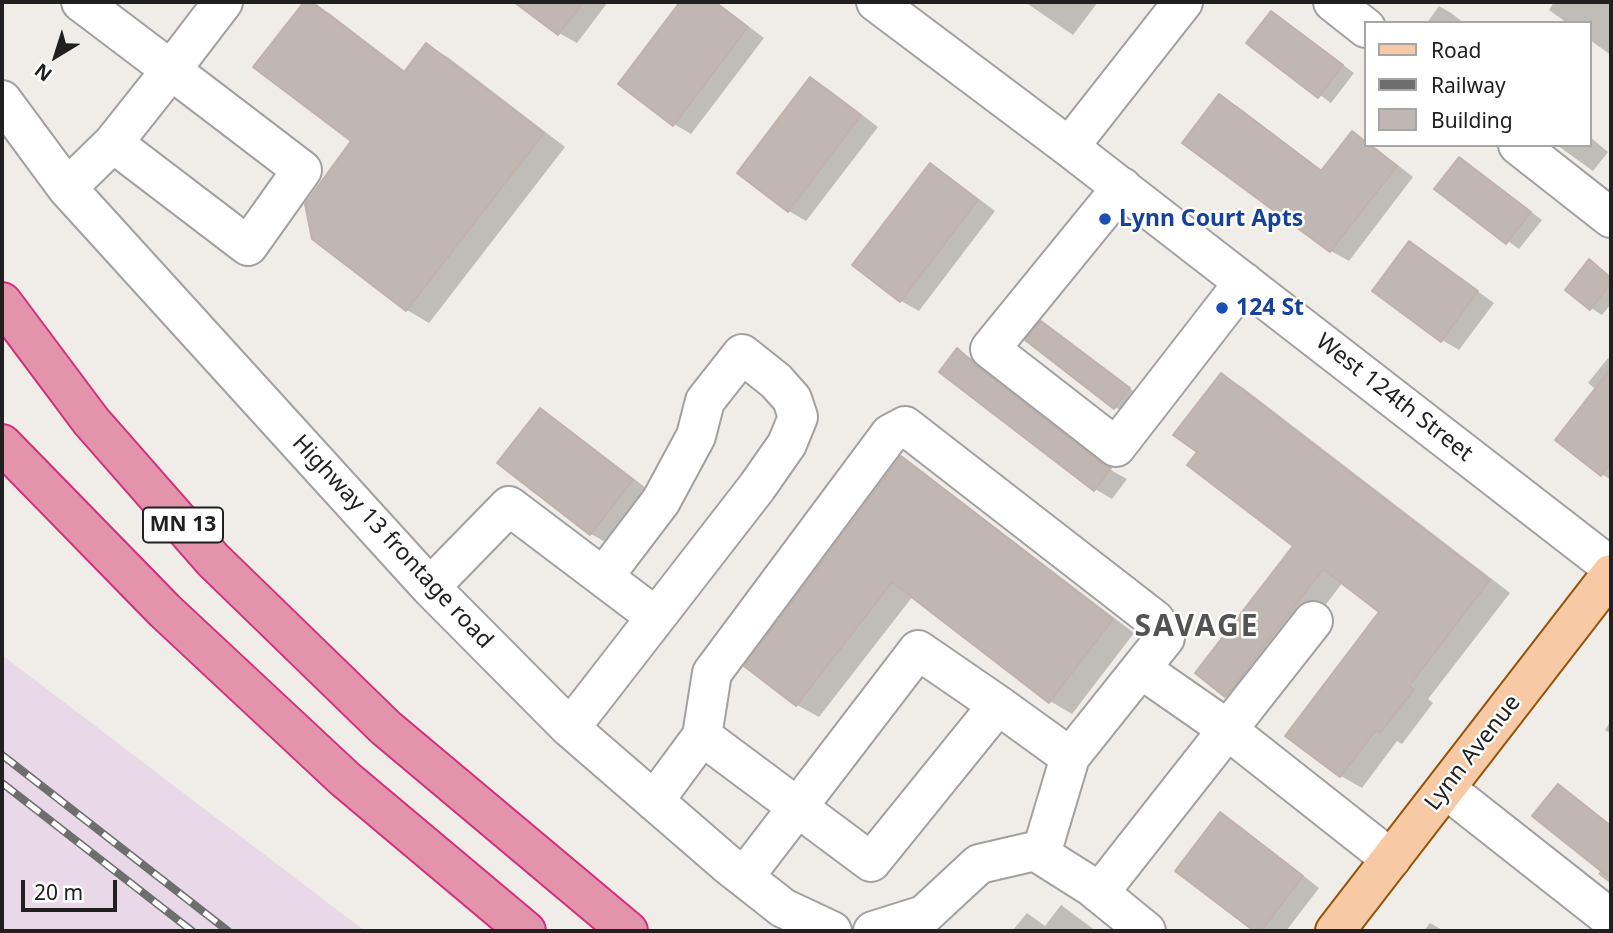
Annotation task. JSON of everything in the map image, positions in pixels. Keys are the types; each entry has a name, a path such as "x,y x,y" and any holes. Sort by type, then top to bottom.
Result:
{"highway":[{"name":"MN 13","path":"2,302 91,421 214,560 386,728 628,931"},
{"name":"MN 13","path":"2,444 165,611 345,779 526,931"}],"main road":[{"name":"Lynn Avenue","path":"1335,931 1611,574"}],"street":[{"path":"81,2 302,170 248,246 113,143"},
{"path":"67,188 113,143 223,2"},
{"name":"West 124th Street","path":"876,2 1122,187 1611,567"},
{"path":"1069,147 1184,2"},
{"path":"1333,2 1364,26"},
{"name":"Highway 13 frontage road","path":"2,100 67,188 430,587 570,728 783,908 832,931"},
{"path":"1521,147 1611,218"},
{"path":"1122,187 990,349 1116,447 1244,282"},
{"path":"570,728 757,487 787,444 798,417 792,399 757,363 742,354 705,401 696,436 661,501 604,576"},
{"path":"654,801 702,736 712,673 890,434 905,426 1155,620 1166,638 1070,757 1041,854"},
{"path":"430,587 509,506 656,617"},
{"path":"1099,893 1314,621"},
{"path":"744,877 918,650 1070,757"},
{"path":"1141,668 1226,729 1391,859"},
{"path":"702,736 872,862 998,705"},
{"path":"1446,789 1611,919"},
{"path":"896,925 979,864 1035,851 1099,893 1146,931"}],"shaded area":[{"path":"2,655 365,931 2,931"}],"building":[{"path":"304,2 312,2 404,72 426,43 544,133 406,311 312,239 305,204 351,141 253,67"},
{"path":"514,2 584,2 558,35"},
{"path":"680,2 715,2 748,27 673,126 618,84"},
{"path":"1271,11 1343,65 1318,98 1246,43"},
{"path":"810,77 861,115 788,212 737,173"},
{"path":"1219,94 1321,171 1352,131 1364,140 1364,147 1373,147 1397,166 1330,252 1182,143"},
{"path":"1459,157 1531,212 1506,244 1434,189"},
{"path":"930,163 978,200 900,302 852,265"},
{"path":"1409,241 1478,291 1441,342 1372,291"},
{"path":"1589,259 1611,278 1611,283 1590,310 1565,290"},
{"path":"1041,321 1130,388 1114,409 1025,340"},
{"path":"957,348 1111,468 1094,491 939,372"},
{"path":"1611,368 1611,462 1601,476 1555,440"},
{"path":"1221,373 1490,580 1409,686 1414,690 1380,733 1376,730 1340,777 1285,736 1379,612 1323,569 1225,697 1195,673 1293,546 1187,465 1197,452 1173,435"},
{"path":"540,408 633,480 590,535 497,463"},
{"path":"901,456 1113,619 1049,703 892,582 796,706 744,666"},
{"path":"1558,784 1611,826 1611,879 1532,816"},
{"path":"1220,812 1303,876 1261,931 1254,931 1175,871"}],"railway":[{"path":"2,755 228,931"},
{"path":"2,783 192,931"}],"place":[{"name":"Lynn Court Apts","path":"1105,219"},
{"name":"124 St","path":"1222,308"}],"district":[{"name":"SAVAGE","path":"1197,627"}]}
